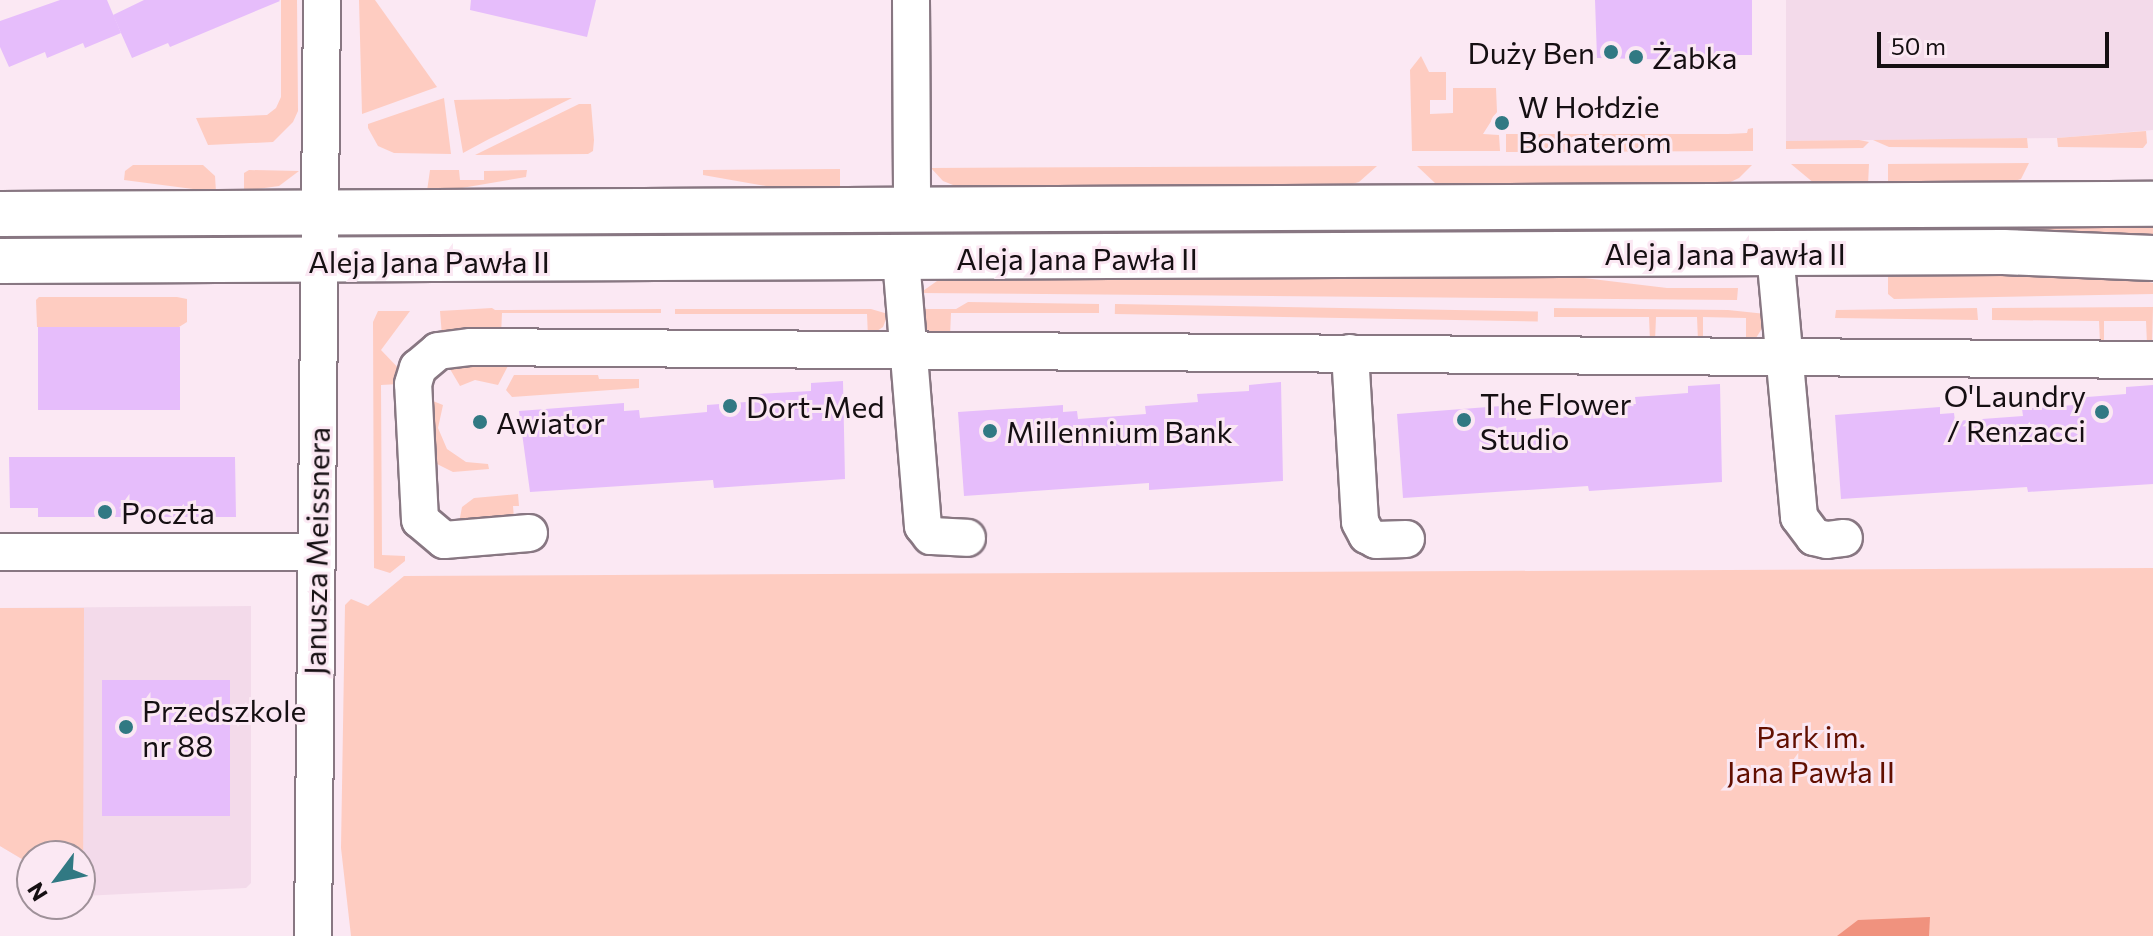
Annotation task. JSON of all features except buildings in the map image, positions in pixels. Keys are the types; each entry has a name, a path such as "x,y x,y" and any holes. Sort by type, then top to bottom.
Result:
{"main road":[{"name":"Aleja Jana Pawła II","path":"0,214 2153,204"},
{"path":"901,259 912,209"},
{"name":"Aleja Jana Pawła II","path":"0,261 2003,252 2153,258"}],"street":[{"name":"Janusza Meissnera","path":"313,936 323,211 322,0"},
{"path":"911,0 912,209"},
{"path":"1775,253 1799,517 1814,537 1827,540 1844,538"},
{"path":"901,259 923,526 931,536 967,538"},
{"path":"529,533 444,540 420,520 413,384 418,368 438,351 471,347 2153,360"},
{"path":"1350,353 1360,522 1367,535 1376,540 1406,539"},
{"path":"0,552 316,552"}],"shaded area":[{"path":"1786,0 2153,0 2153,130 2057,138 1786,141"},
{"name":"Przedszkole nr 88","path":"251,606 251,883 246,888 96,895 96,840 16,840 16,856 0,846 0,608"},
{"path":"1930,917 1929,936 1837,936 1858,920"}],"green space":[{"path":"281,0 297,0 298,111 293,122 273,142 208,145 196,118 267,115 276,108 281,97"},
{"path":"359,0 375,0 437,87 362,114"},
{"path":"1421,56 1429,72 1446,72 1446,100 1430,100 1430,114 1453,113 1453,88 1496,88 1497,112 1483,134 1499,135 1500,151 1412,151 1410,70"},
{"path":"444,98 451,154 394,153 378,146 368,128 368,124"},
{"path":"572,98 489,139 463,153 454,100"},
{"path":"579,104 591,104 594,140 593,151 588,154 475,155"},
{"path":"1753,128 1753,151 1506,152 1506,134 1728,134 1747,133 1748,129"},
{"path":"2146,131 2147,143 2143,148 2058,147 2057,138"},
{"path":"2027,138 2028,148 1889,147 1873,140"},
{"path":"1786,141 1869,142 1863,148 1786,149"},
{"path":"2029,163 2021,179 2005,184 1888,185 1888,164"},
{"path":"1791,164 1869,164 1868,185 1815,184"},
{"path":"133,165 203,165 215,176 216,192 124,180 125,171"},
{"path":"1752,165 1739,178 1724,185 1453,187 1435,183 1417,166"},
{"path":"1377,166 1359,182 1341,187 963,189 943,181 931,168"},
{"path":"840,169 840,187 766,186 703,175 703,170"},
{"path":"249,170 299,171 279,186 244,191 244,173"},
{"path":"430,170 459,170 460,180 484,180 484,171 527,170 526,177 427,191"},
{"path":"2153,222 2153,241 1888,236 1888,223"},
{"path":"1331,223 1867,223 1868,235 1233,234"},
{"path":"1888,274 2133,278 2153,283 2153,294 1894,299 1888,294"},
{"path":"1559,275 1667,288 1738,288 1737,300 920,293 937,281"},
{"path":"39,297 177,297 187,299 187,322 179,327 37,327 36,300"},
{"path":"968,302 1099,304 1099,313 951,313 950,337 931,334 918,320 916,309 956,309"},
{"path":"1115,304 1538,311 1538,321 1115,314"},
{"path":"2153,307 2152,344 2147,344 2146,321 2104,321 2104,344 2100,344 2099,321 1992,320 1992,308"},
{"path":"492,308 661,309 661,313 502,313 501,336 442,336 440,311"},
{"path":"1554,308 1728,310 1766,314 1766,322 1756,338 1746,341 1746,318 1703,317 1703,341 1698,341 1697,317 1656,317 1655,341 1650,341 1649,317 1554,317"},
{"path":"1977,308 1978,320 1835,318 1836,310"},
{"path":"675,309 871,309 888,314 883,327 868,337 867,314 675,314"},
{"path":"378,311 410,311 381,350 405,375 399,384 381,385 382,555 405,556 405,561 390,573 374,568 373,322"},
{"path":"510,362 498,385 475,380 460,386 447,364"},
{"path":"514,375 598,375 599,379 639,379 639,388 512,397 506,390"},
{"path":"428,399 443,405 438,428 447,449 466,462 488,464 489,469 453,472 435,463"},
{"path":"518,494 519,506 513,506 514,518 459,523 462,507 474,498"},
{"name":"Park im. Jana Pawła II","path":"2153,568 2153,936 351,936 341,848 345,605 351,599 368,606 404,576"},
{"path":"0,608 84,608 83,840 16,840 16,856 0,846"}],"place":[{"name":"Duży Ben","path":"1611,52"},
{"name":"Żabka","path":"1636,57"},
{"name":"W Hołdzie Bohaterom","path":"1502,123"},
{"name":"Dort-Med","path":"730,406"},
{"name":"O'Laundry / Renzacci","path":"2102,412"},
{"name":"The Flower Studio","path":"1464,420"},
{"name":"Awiator","path":"480,422"},
{"name":"Millennium Bank","path":"990,431"},
{"name":"Poczta","path":"105,512"},
{"name":"Przedszkole nr 88","path":"126,727"}]}
